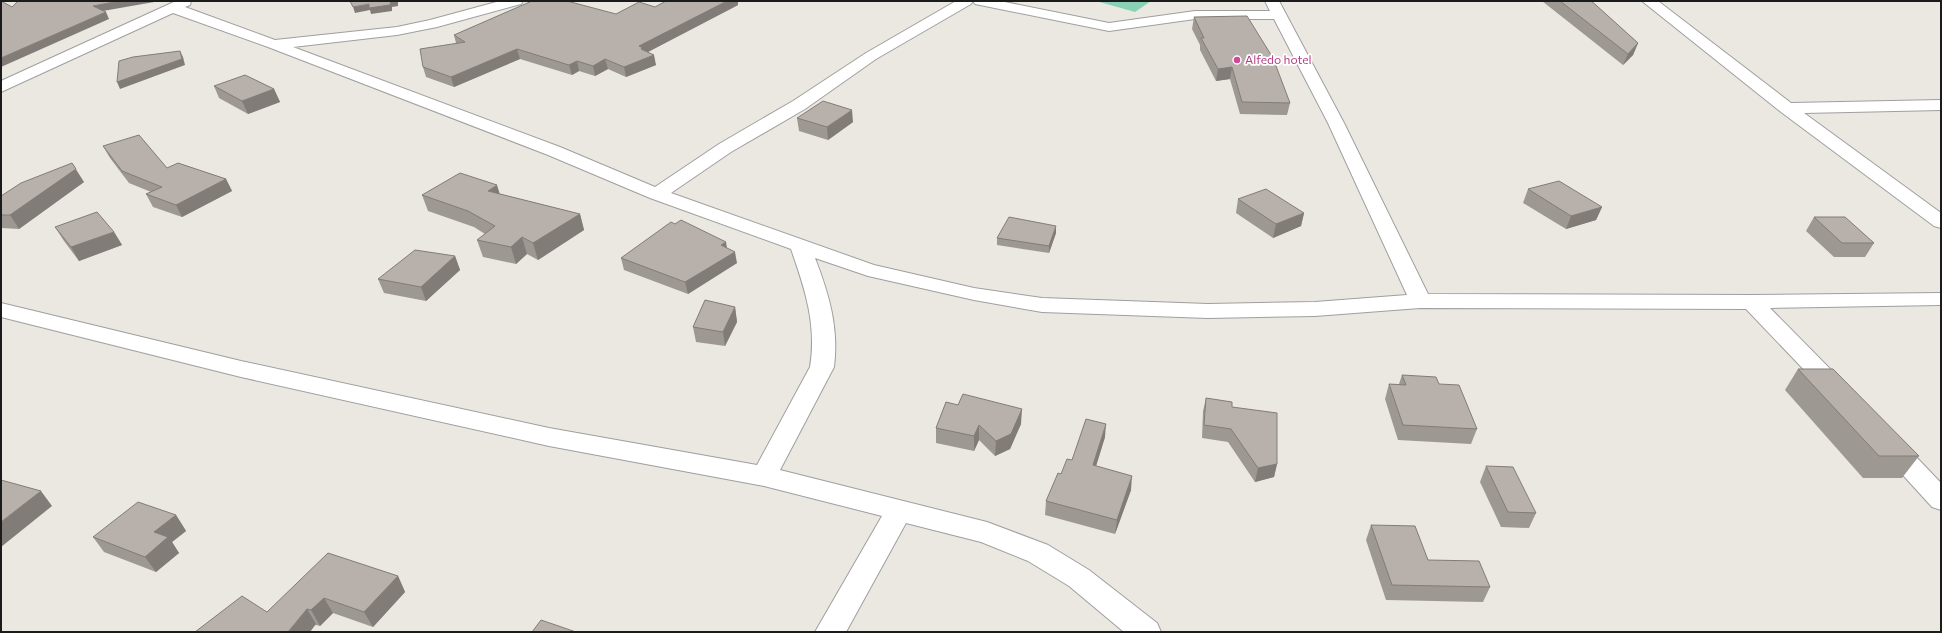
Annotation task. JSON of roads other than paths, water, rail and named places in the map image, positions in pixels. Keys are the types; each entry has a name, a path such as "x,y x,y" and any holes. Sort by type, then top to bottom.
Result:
{"street":[{"path":"273,44 396,31 432,24 516,1"},
{"path":"656,194 725,148 799,105 871,56 966,1"},
{"path":"980,1 1109,27 1195,15 1275,8 1336,123 1420,301"},
{"path":"1649,1 1787,108 1941,222"},
{"path":"1,88 180,5 273,44 448,112 554,151 656,194 868,270 974,294 1042,305 1208,311 1315,309 1420,301 1752,302 1941,299"},
{"path":"1787,108 1941,105"},
{"path":"764,476 822,368 826,349 825,327 817,291 800,245"},
{"path":"1752,302 1850,403"},
{"path":"1,310 241,370 549,437 764,476 987,533 1038,553 1079,578 1146,632"},
{"path":"1877,431 1941,500"},
{"path":"830,632 899,511"}],"place":[{"name":"Alfedo hotel","path":"1237,60"}]}
